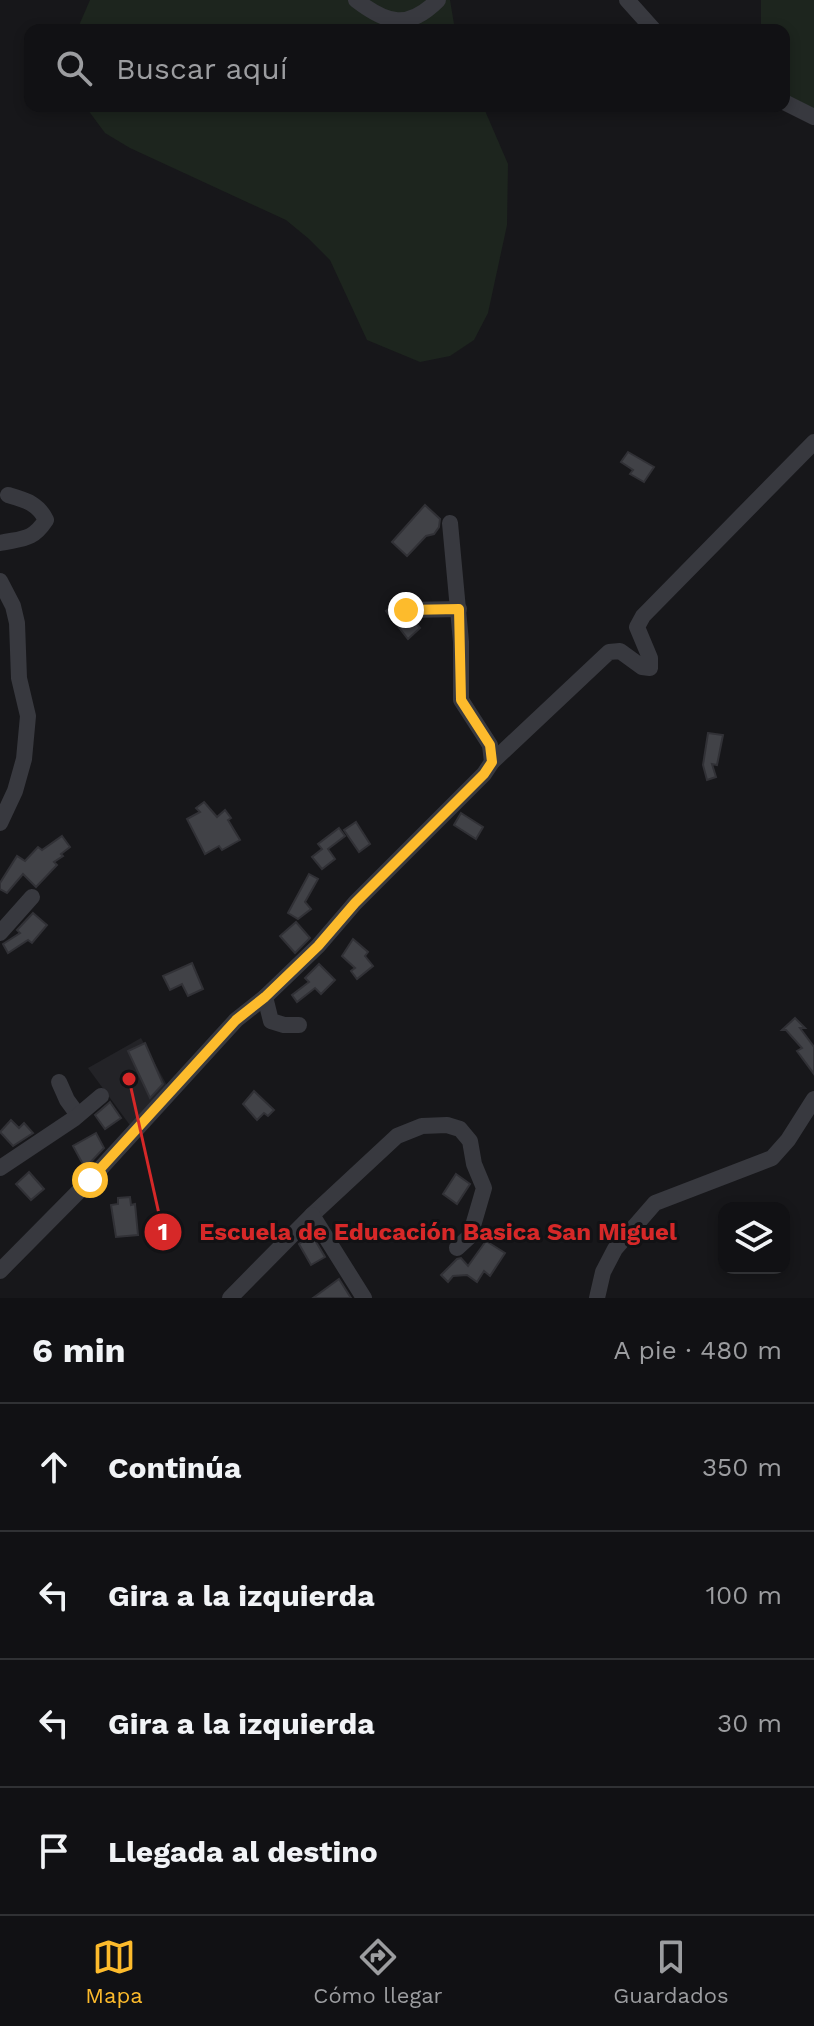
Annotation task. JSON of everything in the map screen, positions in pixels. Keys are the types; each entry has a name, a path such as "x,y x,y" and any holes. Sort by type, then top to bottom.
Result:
{"street":[{"path":"356,0 374,14 397,23 425,14 438,0"},
{"path":"627,0 649,24"},
{"path":"790,105 814,117"},
{"path":"0,1271 90,1180 236,1020 265,997 484,774 492,762 609,652 620,651 642,667 650,668 650,658 637,627 643,616 814,442"},
{"path":"0,543 28,538 38,532 46,520 41,510 27,501 8,495"},
{"path":"450,523 459,609 461,700 490,745 492,762"},
{"path":"0,581 13,606 17,623 19,678 28,716 24,759 15,791 0,823"},
{"path":"406,610 459,609"},
{"path":"0,933 32,897"},
{"path":"265,997 271,1021 299,1025"},
{"path":"59,1082 78,1115"},
{"path":"0,1168 101,1096"},
{"path":"597,1298 603,1272 615,1249 655,1203 772,1158 788,1140 814,1099"},
{"path":"230,1298 312,1215 397,1136 422,1126 447,1125 460,1129 470,1141 474,1164 484,1188 470,1236 457,1248"},
{"path":"312,1215 364,1298"}],"shaded area":[{"path":"90,0 450,0 454,24 80,24"},
{"path":"761,0 814,0 814,124 790,109 790,24 761,24"},
{"path":"89,112 486,112 508,164 507,225 488,313 474,340 450,356 420,362 367,340 330,260 286,220 130,148 105,133"},
{"path":"141,1038 169,1089 132,1128 88,1068"}],"building":[{"path":"628,452 654,467 644,482 630,474 633,470 621,462"},
{"path":"425,505 440,519 439,527 407,556 392,542"},
{"path":"398,602 395,609 397,616 401,620 414,621 420,628 408,639 386,611"},
{"path":"708,733 723,735 717,765 712,764 716,777 707,780 703,765"},
{"path":"204,802 217,817 225,810 240,840 222,850 219,846 205,854 187,819 200,812 196,808"},
{"path":"461,813 483,827 476,839 454,825"},
{"path":"356,822 370,844 359,852 344,830"},
{"path":"339,828 345,836 328,849 335,859 322,869 312,857 322,849 318,844"},
{"path":"62,836 70,847 54,862 57,865 36,887 23,874 7,893 0,889 0,883 17,856 25,861 38,847 42,850"},
{"path":"309,874 318,879 305,902 311,909 298,919 288,913"},
{"path":"33,913 47,925 32,943 28,940 8,953 3,944 20,933 17,930"},
{"path":"296,922 310,938 295,953 280,936"},
{"path":"353,939 368,952 365,956 373,966 357,979 351,971 355,968 342,956"},
{"path":"192,963 203,989 188,996 182,984 170,990 163,976"},
{"path":"319,964 335,980 321,994 315,988 297,1002 292,995 309,982 305,978"},
{"path":"795,1018 805,1028 800,1028 814,1047 814,1074 797,1051 802,1048 786,1030 782,1030"},
{"path":"145,1043 163,1084 150,1098 128,1051"},
{"path":"254,1091 274,1110 268,1116 264,1113 257,1120 243,1104"},
{"path":"110,1102 121,1118 105,1129 95,1115"},
{"path":"11,1120 19,1128 24,1123 33,1133 13,1146 0,1132"},
{"path":"96,1133 104,1148 85,1168 73,1146"},
{"path":"29,1172 44,1189 31,1200 16,1184"},
{"path":"456,1174 470,1184 457,1204 443,1194"},
{"path":"130,1197 131,1205 135,1204 138,1235 116,1237 111,1205 118,1204 118,1198"},
{"path":"312,1235 325,1257 311,1265 299,1244"},
{"path":"486,1241 505,1253 490,1276 484,1271 477,1282 467,1275 453,1276 448,1282 441,1275 457,1259 461,1258 468,1266"},
{"path":"339,1279 351,1298 313,1298"}],"place":[{"name":"Escuela de Educación Basica San Miguel","path":"129,1079"}],"route":[{"path":"90,1180 236,1020 318,946 355,903 484,774 492,762 490,745 461,700 459,609 406,610"}]}
